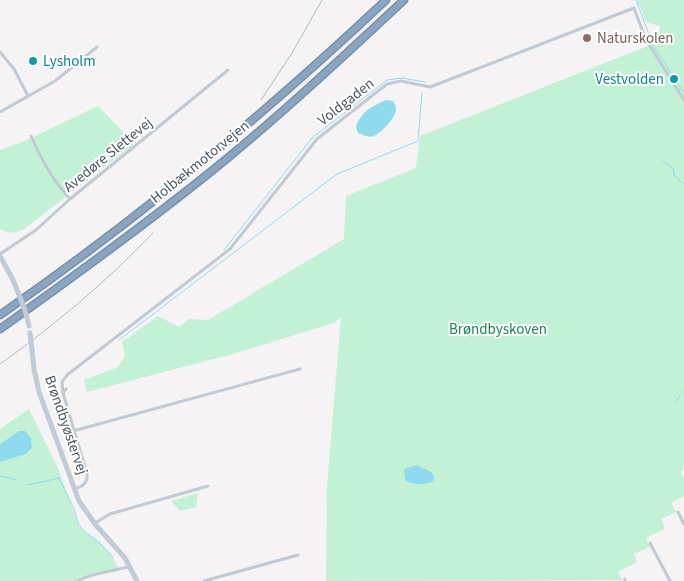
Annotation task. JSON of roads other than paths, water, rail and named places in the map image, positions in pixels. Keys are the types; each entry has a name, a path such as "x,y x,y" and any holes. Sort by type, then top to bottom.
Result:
{"highway":[{"name":"Holbækmotorvejen","path":"0,314 103,241 215,152 330,53 386,0"},
{"name":"Holbækmotorvejen","path":"0,329 105,254 223,161 338,62 404,0"}],"street":[{"name":"Voldgaden","path":"63,393 62,382 67,374 230,249 317,139 387,84 401,81 430,86 634,8 644,38 684,100"},
{"path":"0,112 55,81 98,47"},
{"path":"0,52 14,69 28,96"},
{"name":"Avedøre Slettevej","path":"0,255 36,230 70,199 228,70"},
{"path":"31,136 49,172 70,199"},
{"name":"Brøndbyøstervej","path":"0,255 20,295 29,326 39,392 80,501 94,524 119,550 137,581"},
{"name":"Brøndbyøstervej","path":"73,431 300,368"},
{"name":"Brøndbyøstervej","path":"66,389 63,393 88,478 84,484 75,489"},
{"path":"94,524 110,514 208,486"},
{"path":"678,512 684,524"},
{"path":"650,542 670,581"},
{"path":"204,581 298,555"},
{"path":"78,581 130,566"}],"water":[{"path":"386,100 393,101 396,108 394,116 388,124 381,132 374,136 358,133 356,126 364,113"},
{"path":"19,431 25,431 31,438 32,448 26,454 0,462 0,444"},
{"path":"417,465 429,470 434,477 434,481 426,484 414,484 405,480 404,470"}],"waterway":[{"path":"636,0 653,45 676,81"},
{"path":"224,250 312,138 387,80 402,78 425,82"},
{"path":"677,82 684,93"},
{"path":"119,340 337,174 418,141 422,93"},
{"path":"663,161 673,168 674,175 684,184"},
{"path":"676,401 680,396"},
{"path":"0,476 17,480"},
{"path":"28,485 59,478 74,509 78,523 83,530 100,543 113,557"}],"railway":[{"path":"261,100 292,53 322,0"},
{"path":"0,364 80,302 153,233"}],"place":[{"name":"Naturskolen","path":"587,38"},
{"name":"Lysholm","path":"33,61"},
{"name":"Vestvolden","path":"674,79"}],"park label":[{"name":"Brøndbyskoven","path":"498,329"}]}
